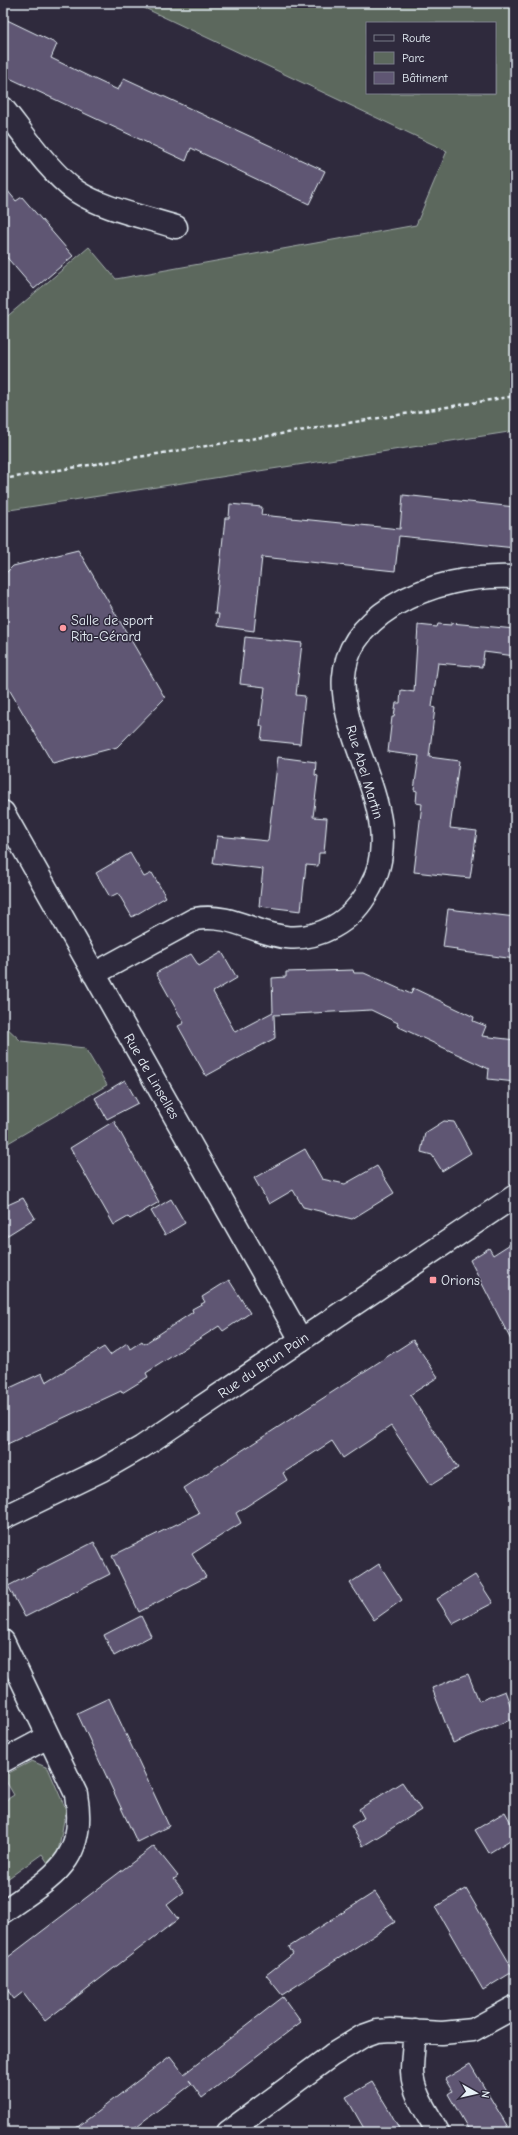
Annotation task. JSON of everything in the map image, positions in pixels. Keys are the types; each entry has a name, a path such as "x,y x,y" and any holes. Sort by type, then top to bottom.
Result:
{"street":[{"path":"3,108 51,167 76,191 95,200 176,227"},
{"name":"Rue Abel Martin","path":"94,974 195,919 209,916 222,918 283,938 300,938 317,934 349,917 363,900 375,880 380,860 382,841 378,806 345,704 343,691 344,673 349,656 359,638 372,622 405,599 427,590 477,577 515,577"},
{"name":"Rue de Linselles","path":"3,812 301,1340"},
{"name":"Rue du Brun Pain","path":"3,1518 122,1459 515,1196"},
{"path":"3,1641 76,1794 80,1814 78,1835 68,1858 57,1873 3,1912"},
{"path":"3,1761 48,1737"},
{"path":"228,2132 332,2056 363,2036 377,2032 415,2031 442,2033 473,2030 515,2007"},
{"path":"415,2031 412,2072 414,2084 419,2099 438,2132"}],"path":[{"path":"3,478 515,396"}],"green space":[{"path":"134,3 515,3 515,431 3,511 3,320 89,247 116,279 416,225 447,151"},
{"path":"3,1024 21,1041 85,1048 107,1085 3,1146"},
{"path":"32,1761 48,1768 66,1810 57,1857 48,1863 42,1854 3,1882 3,1802 14,1795 3,1776"}],"building":[{"path":"3,18 57,44 51,58 92,78 118,90 124,78 325,171 309,204 191,148 186,161 3,75"},
{"path":"3,185 16,201 22,197 73,256 34,289 3,253"},
{"path":"403,495 515,507 515,548 399,536 395,571 262,557 254,631 217,626 219,614 215,614 225,518 229,518 230,504 262,507 261,515 400,529"},
{"name":"Salle de sport Rita-Gérard","path":"78,550 165,698 117,747 53,764 3,679 3,576 13,566"},
{"path":"451,623 515,629 515,656 484,652 482,667 438,663 432,707 435,708 429,757 459,761 450,828 477,831 470,878 414,872 422,804 416,803 417,791 414,790 419,756 388,752 392,717 394,717 396,703 400,703 401,690 414,692 418,625 437,627 438,624 451,625"},
{"path":"245,637 302,643 296,695 305,696 300,744 261,740 263,726 260,726 265,687 240,684"},
{"path":"278,757 316,762 315,775 318,776 313,817 327,818 324,853 319,853 318,866 306,865 301,911 259,906 263,869 213,863 217,836 268,841"},
{"path":"130,853 144,877 152,873 166,897 132,917 118,893 110,897 96,873"},
{"path":"448,909 515,917 515,959 456,951 457,949 443,947"},
{"path":"222,952 237,978 213,992 235,1032 273,1012 272,978 286,977 286,972 353,970 354,973 364,973 411,994 413,988 474,1017 473,1021 486,1026 482,1036 515,1040 515,1082 488,1079 489,1069 397,1026 398,1023 371,1010 274,1015 275,1038 206,1076 178,1026 184,1023 156,973 191,954 199,966"},
{"path":"125,1080 138,1103 107,1119 95,1098"},
{"path":"114,1121 159,1202 130,1219 128,1217 114,1225 70,1148"},
{"path":"444,1121 454,1122 471,1153 442,1171 432,1155 421,1152 425,1133"},
{"path":"305,1149 322,1179 345,1184 377,1166 394,1193 352,1219 303,1207 293,1190 269,1204 254,1178"},
{"path":"23,1198 35,1218 3,1238 3,1207"},
{"path":"171,1199 185,1223 165,1235 151,1211"},
{"path":"515,1241 515,1348 470,1260 489,1248 493,1255"},
{"path":"229,1280 250,1313 223,1331 219,1326 146,1373 148,1377 122,1393 121,1391 3,1446 3,1391 42,1373 46,1382 104,1347 110,1355 127,1343 130,1349 142,1341 144,1344 193,1312 192,1309 205,1302 202,1297"},
{"path":"413,1340 438,1377 410,1395 458,1468 431,1485 391,1426 343,1458 332,1441 283,1473 287,1480 236,1513 241,1523 192,1554 206,1577 139,1612 112,1556 199,1513 184,1488"},
{"path":"94,1542 110,1574 25,1617 8,1586"},
{"path":"379,1564 402,1600 374,1620 350,1583"},
{"path":"475,1575 493,1603 453,1624 437,1599"},
{"path":"141,1616 151,1636 114,1656 104,1635"},
{"path":"468,1674 479,1701 505,1691 515,1718 453,1743 432,1688"},
{"path":"109,1698 169,1826 137,1842 77,1713"},
{"path":"402,1782 421,1810 363,1846 351,1826 364,1818 359,1809"},
{"path":"505,1812 515,1830 515,1837 489,1853 475,1830"},
{"path":"154,1846 178,1876 174,1879 184,1892 167,1905 178,1919 45,2021 23,1992 14,1999 3,1984 3,1961"},
{"path":"466,1889 514,1971 483,1990 435,1907"},
{"path":"375,1892 395,1922 282,1995 266,1975 293,1954 289,1947"},
{"path":"283,1997 301,2022 202,2098 192,2084 129,2132 71,2132 170,2056 184,2074"},
{"path":"470,2064 511,2132 470,2132 448,2094 452,2091 445,2079"},
{"path":"372,2082 401,2132 366,2132 346,2097"}],"place":[{"name":"Salle de sport Rita-Gérard","path":"63,628"},
{"name":"Orions","path":"433,1280"}]}
